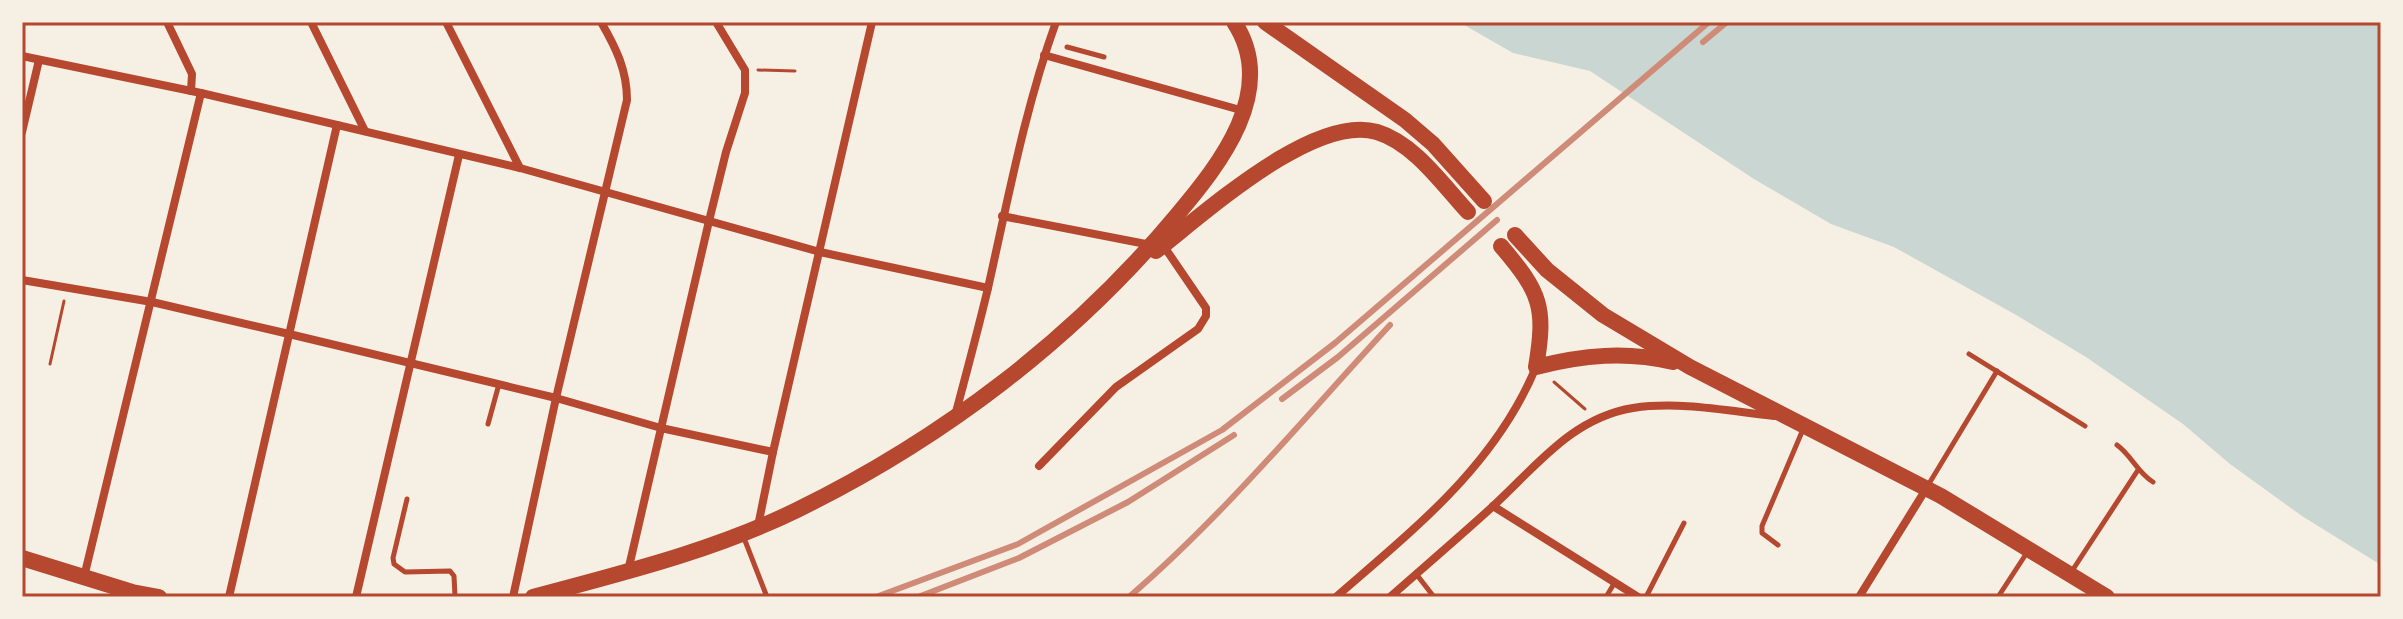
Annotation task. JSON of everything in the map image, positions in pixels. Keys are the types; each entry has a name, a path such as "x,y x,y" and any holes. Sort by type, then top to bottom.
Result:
{"main road":[{"path":"1158,245 1224,155 1244,111 1250,79 1250,56 1234,22"},
{"path":"1265,22 1405,120 1433,144 1484,201"},
{"path":"533,597 700,550 795,511 886,463 956,416 1052,344 1158,245 1283,157 1311,141 1338,132 1377,132 1414,155 1468,212"},
{"path":"1515,235 1547,270 1603,315 1690,367 1927,488 2107,597"},
{"path":"1501,246 1530,284 1539,305 1542,329 1536,367 1574,357 1613,354 1652,357 1690,367"},
{"path":"22,558 159,597"}],"street":[{"path":"84,577 152,302 196,92 192,74 167,22"},
{"path":"311,22 365,131"},
{"path":"446,22 520,168"},
{"path":"513,597 556,398 627,100 623,63 601,22"},
{"path":"628,571 709,221 745,93 745,70 716,22"},
{"path":"758,526 872,22"},
{"path":"956,416 988,288 1002,216 1044,55 1056,22"},
{"path":"1044,55 1244,111"},
{"path":"22,56 196,92 520,168 820,252 988,288"},
{"path":"22,132 39,60"},
{"path":"229,597 337,125"},
{"path":"356,597 459,155"},
{"path":"1002,216 1158,245 1206,308 1203,323 1198,329 1116,387 1039,466"},
{"path":"22,280 152,302 411,362 661,428 773,452"},
{"path":"1336,597 1442,505 1472,470 1527,388 1536,367"},
{"path":"1390,597 1493,506 1558,443 1596,419 1633,408 1661,406 1786,417"},
{"path":"1859,597 1927,488"},
{"path":"1493,506 1638,597"}],"lane":[{"path":"1067,47 1104,57"},
{"path":"1078,65 1081,51"},
{"path":"1969,354 2085,426"},
{"path":"1927,488 1997,371"},
{"path":"488,424 499,384"},
{"path":"1778,545 1762,533 1762,526 1804,426"},
{"path":"2117,445 2133,458 2138,470 2153,482"},
{"path":"2070,574 2138,470"},
{"path":"407,499 394,564 405,572 450,571 454,576 455,597"},
{"path":"1646,597 1684,523"},
{"path":"742,533 767,597"},
{"path":"1998,597 2029,550"},
{"path":"1416,574 1434,597"},
{"path":"1606,597 1615,582"}],"path":[{"path":"745,70 795,71"},
{"path":"50,364 67,290"},
{"path":"1536,367 1596,419"}],"shaded area":[{"path":"1459,22 2381,22 2381,565 2302,516 2230,464 2183,424 2086,357 2018,316 1894,247 1831,224 1754,179 1590,71 1513,53"}],"railway":[{"path":"876,597 1018,544 1222,430 1335,343 1709,22"},
{"path":"1703,42 1727,22"},
{"path":"1282,399 1338,357 1497,220"},
{"path":"1129,597 1231,499 1390,325"},
{"path":"918,597 1019,558 1128,502 1234,435"}]}
